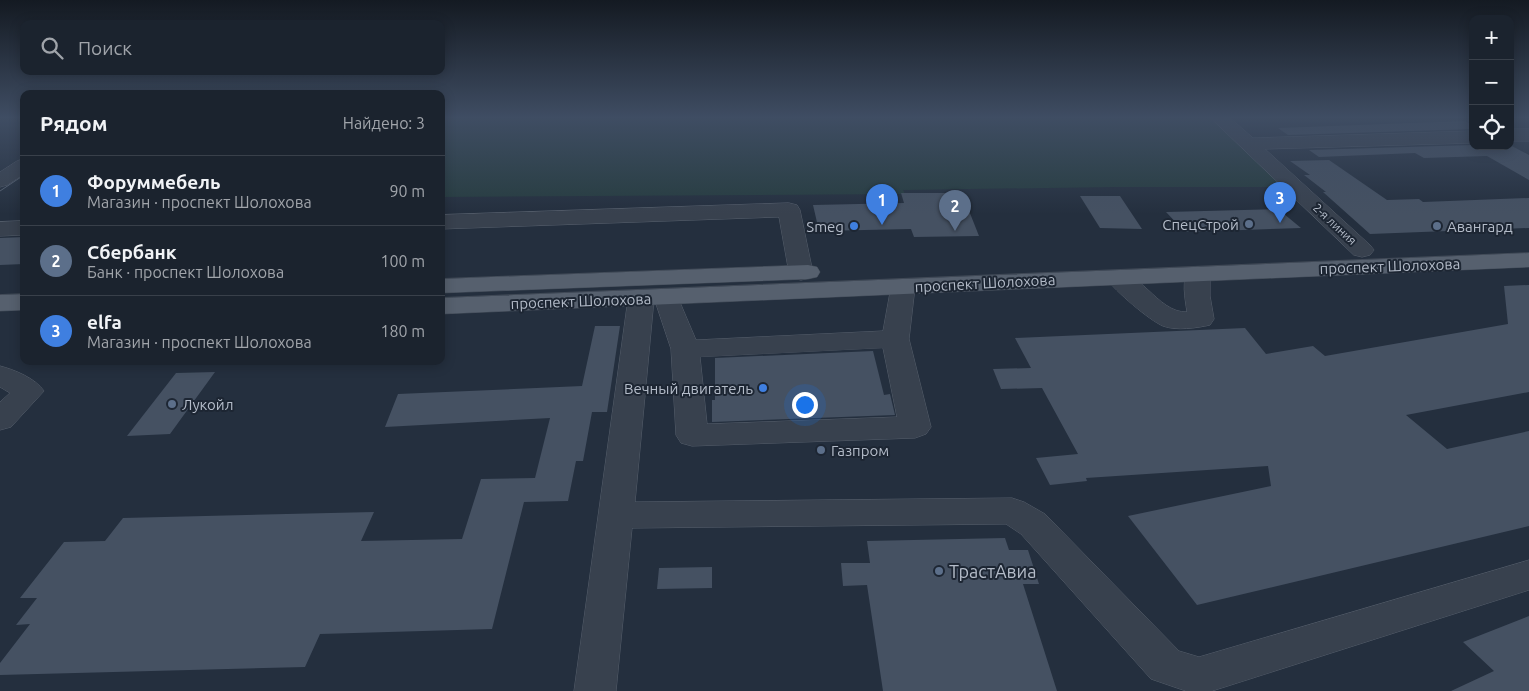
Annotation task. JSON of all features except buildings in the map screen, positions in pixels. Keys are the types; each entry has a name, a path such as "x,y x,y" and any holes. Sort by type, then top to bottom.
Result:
{"main road":[{"name":"проспект Шолохова","path":"445,286 1529,244"},
{"name":"проспект Шолохова","path":"445,306 1529,260"},
{"path":"0,303 20,302"},
{"path":"0,321 20,320"}],"street":[{"name":"2-я линия","path":"1254,149 1362,250"},
{"path":"0,181 20,168"},
{"path":"445,222 789,210 801,273"},
{"path":"0,229 20,228"},
{"path":"1118,278 1141,298 1172,320 1200,319 1197,296 1198,274"},
{"path":"654,298 686,349 692,435 915,427 895,339 903,287"},
{"path":"595,691 617,509 654,298"},
{"path":"686,349 895,339"},
{"path":"0,376 30,391 0,420"},
{"path":"617,509 627,515 1012,511 1033,524 1166,666 1199,676 1529,575"}],"green space":[{"path":"445,149 1245,149 1287,187 903,190 905,194 445,197"}],"tram line":[{"path":"0,191 20,178"}],"place":[{"name":"elfa","path":"1280,223"},
{"name":"СпецСтрой","path":"1249,224"},
{"name":"Форуммебель","path":"882,225"},
{"name":"Smeg","path":"854,226"},
{"name":"Авангард","path":"1437,226"},
{"name":"Сбербанк","path":"955,231"},
{"name":"Вечный двигатель","path":"763,388"},
{"name":"Лукойл","path":"172,404"},
{"name":"Газпром","path":"821,450"},
{"name":"ТрастАвиа","path":"939,571"}]}
